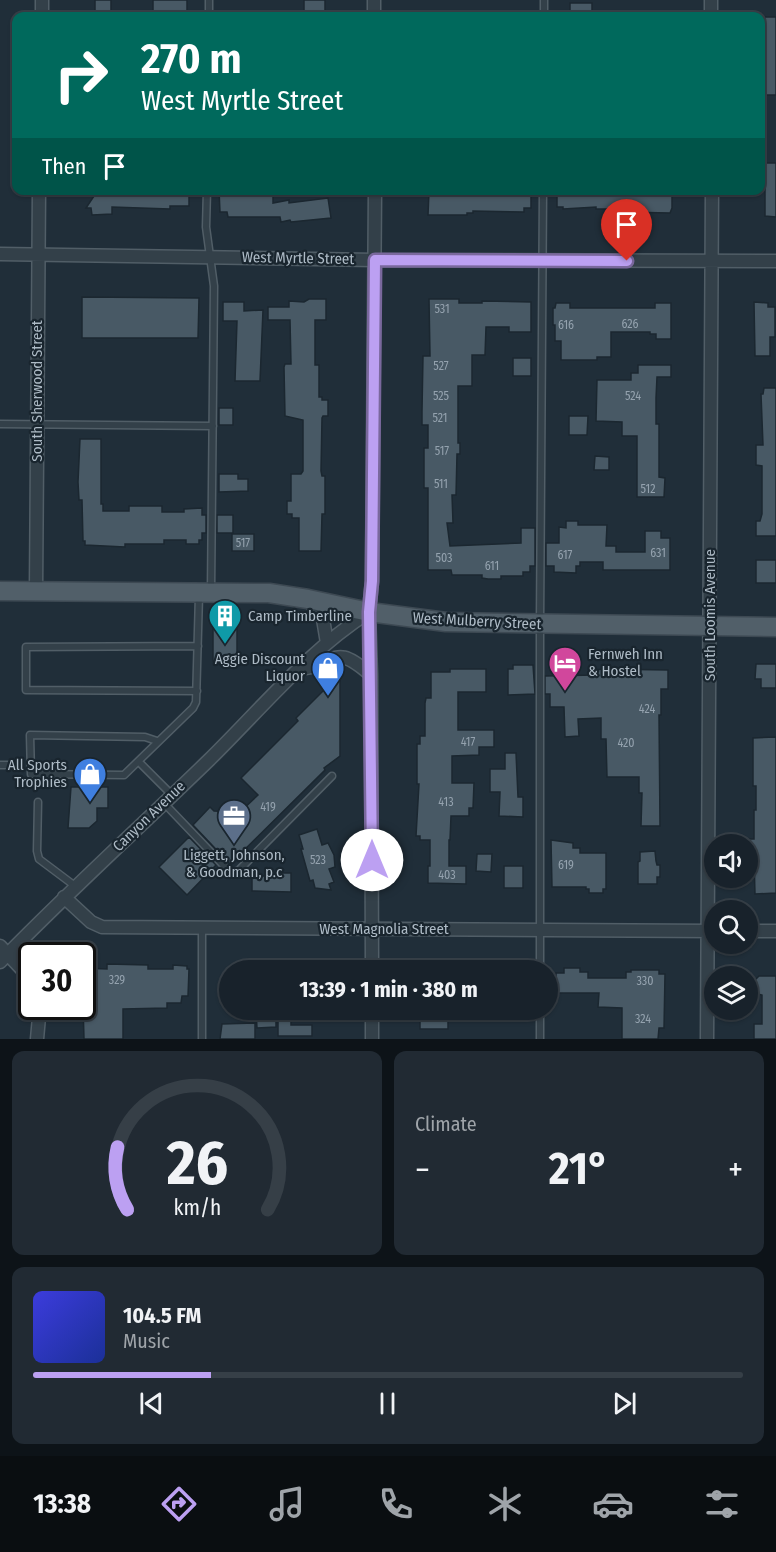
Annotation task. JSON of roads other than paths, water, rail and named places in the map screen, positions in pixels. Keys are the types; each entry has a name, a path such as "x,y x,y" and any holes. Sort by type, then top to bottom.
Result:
{"main road":[{"name":"West Mulberry Street","path":"0,591 269,593 369,612 447,622 776,627"}],"street":[{"name":"South Sherwood Street","path":"36,591 39,195"},
{"path":"372,960 369,612 372,581 375,195"},
{"name":"South Loomis Avenue","path":"711,900 712,195"},
{"name":"West Myrtle Street","path":"0,254 375,260 776,261"},
{"path":"308,599 324,619 327,644"},
{"name":"Canyon Avenue","path":"3,954 209,760 298,669 345,627 369,612"},
{"path":"298,669 313,668 335,657 346,657 371,675"},
{"name":"West Magnolia Street","path":"64,897 91,922 102,927 704,931"},
{"path":"758,931 776,931"},
{"path":"3,954 18,967"},
{"name":"South Loomis Avenue","path":"707,1039 710,954"},
{"path":"37,1039 39,1020"},
{"path":"372,1020 372,1039"}],"lane":[{"path":"157,741 145,737 30,735 31,774 124,776 193,708 197,691 198,646 205,592 213,426 214,286 206,227 207,195"},
{"path":"540,960 543,195"},
{"path":"0,424 213,426"},
{"path":"197,691 26,690 26,647 198,646"},
{"path":"139,762 226,868 233,873 239,870 332,776"},
{"path":"0,765 9,765"},
{"path":"38,802 37,850 39,859 75,886"},
{"path":"202,927 202,1039"},
{"path":"540,1020 540,1039"}],"place":[{"name":"Camp Timberline","path":"225,645"},
{"name":"Fernweh Inn & Hostel","path":"565,692"},
{"name":"Aggie Discount Liquor","path":"328,697"},
{"name":"All Sports Trophies","path":"90,803"},
{"name":"Liggett, Johnson, & Goodman, p.c","path":"234,845"}]}
